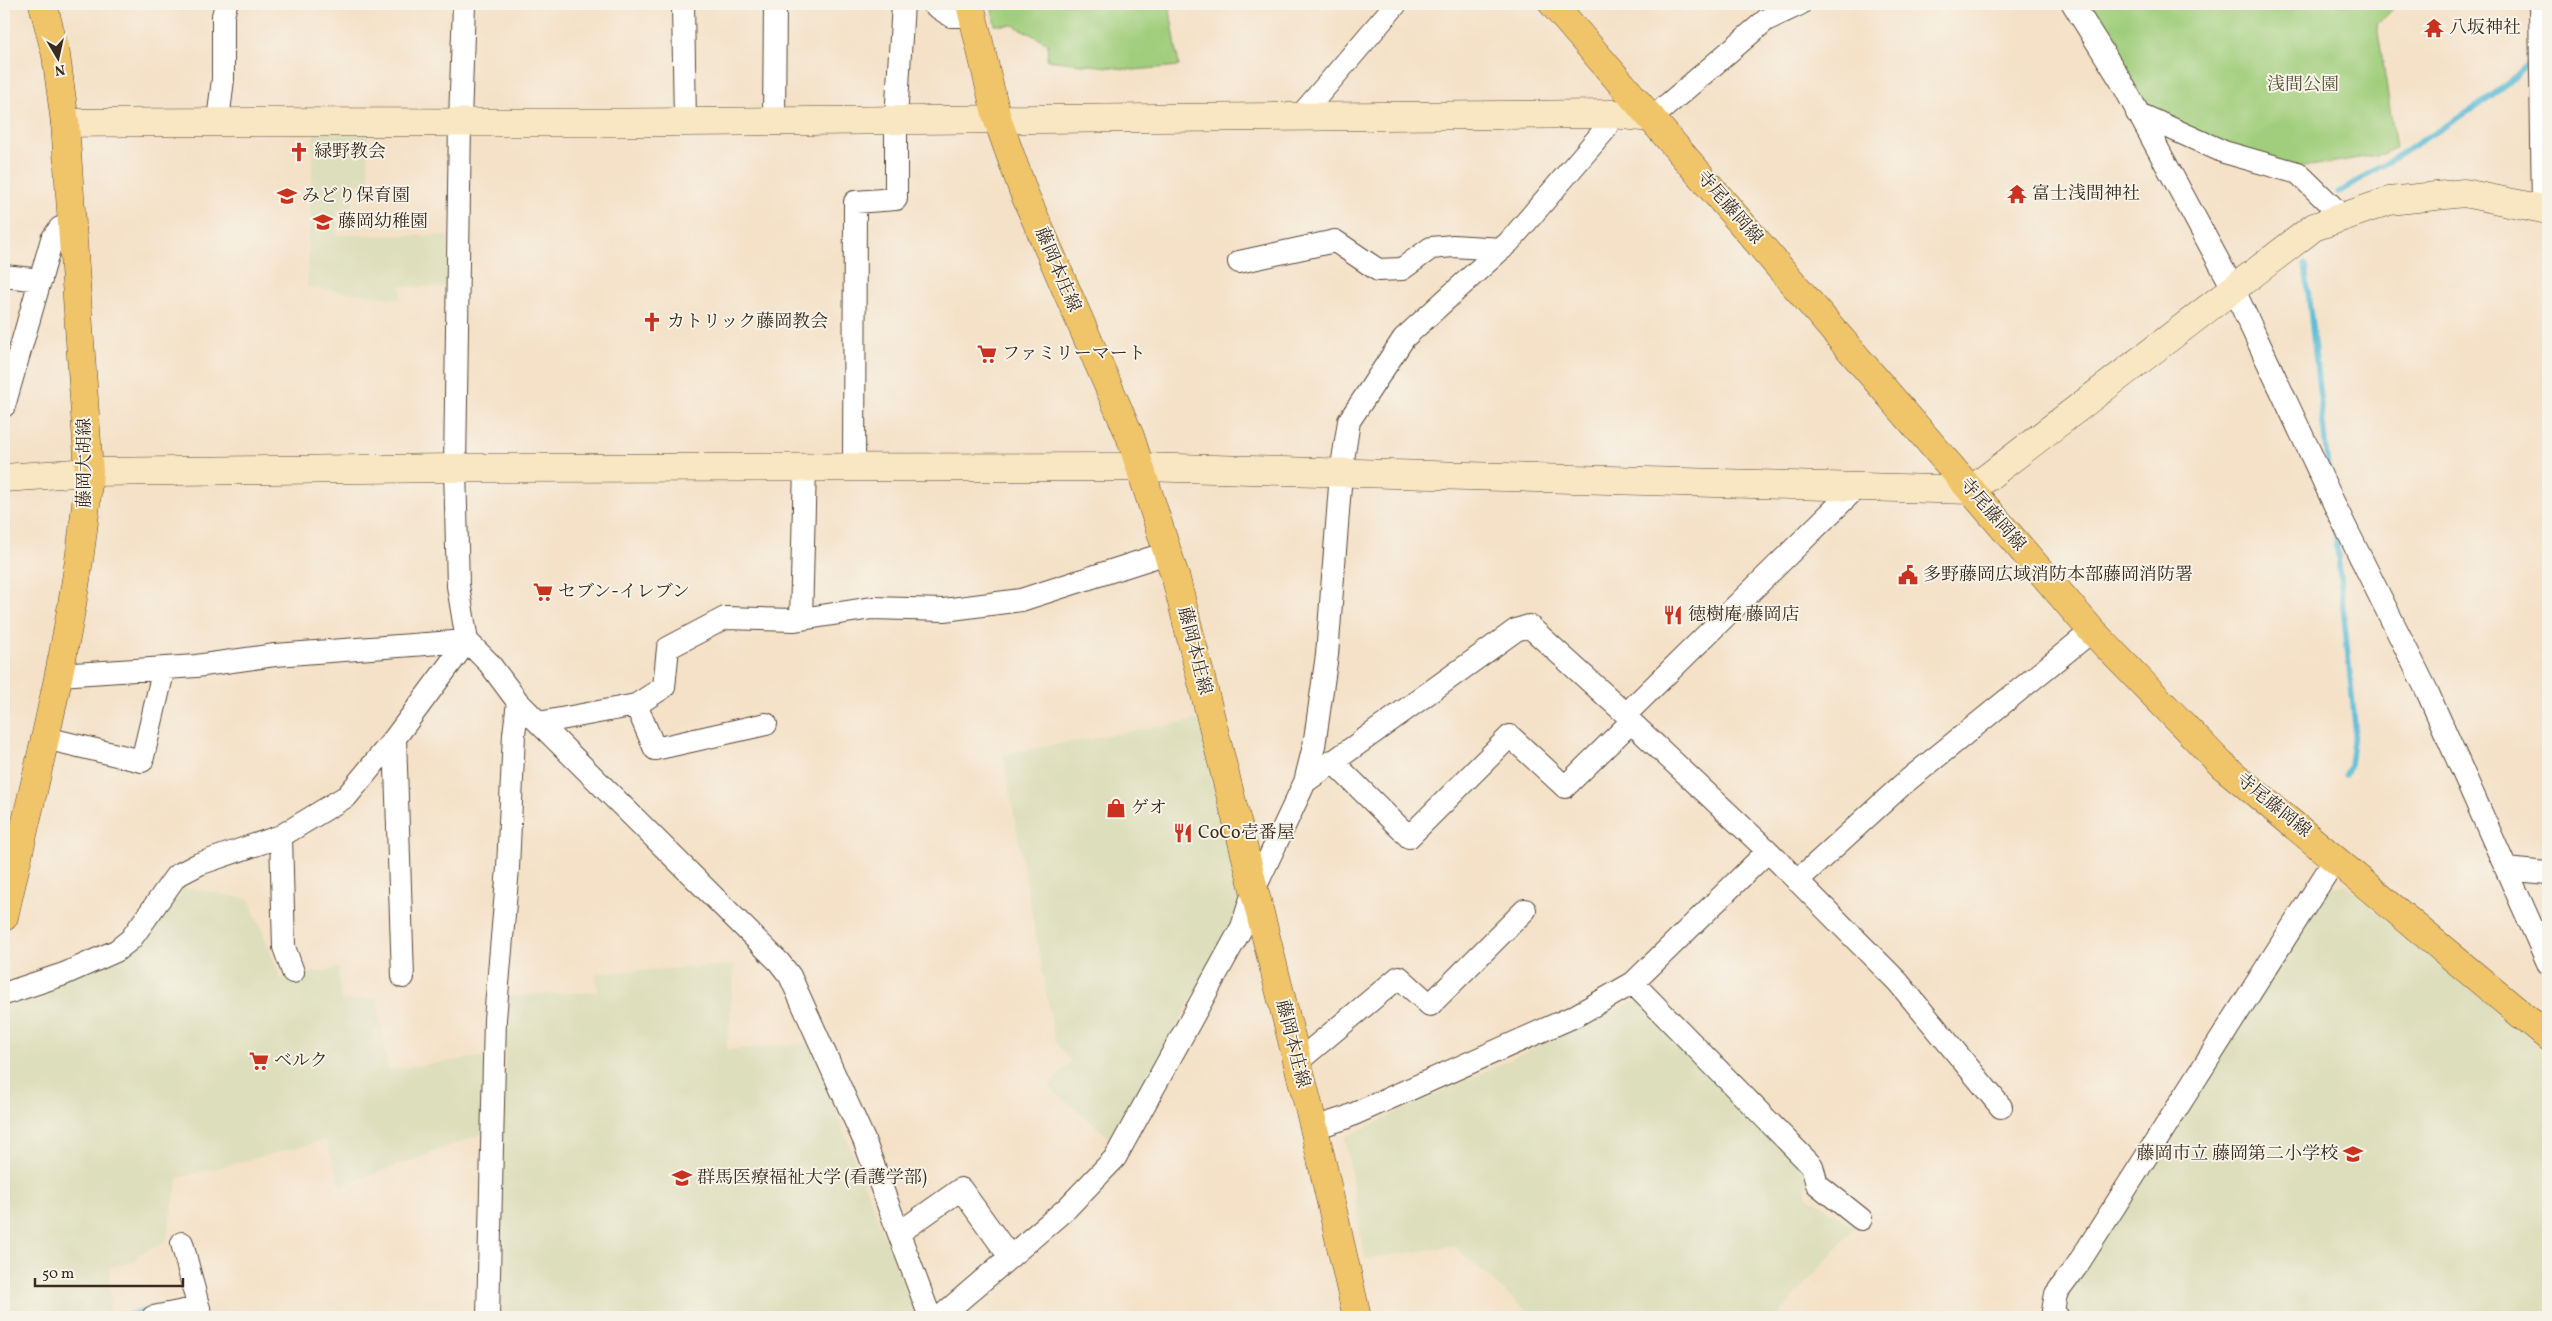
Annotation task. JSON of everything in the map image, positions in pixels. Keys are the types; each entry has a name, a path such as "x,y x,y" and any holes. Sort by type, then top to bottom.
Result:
{"main road":[{"name":"藤岡大胡線","path":"4,917 59,675 85,528 89,472 74,223 65,123 56,55 43,4"},
{"name":"寺尾藤岡線","path":"1553,4 2092,631 2222,765 2548,1036"},
{"name":"藤岡本庄線","path":"971,10 997,118 1024,193 1130,436 1176,579 1253,892 1314,1128 1357,1317"}],"street":[{"path":"218,121 223,79 224,16 226,4"},
{"path":"464,4 460,121 455,468 458,586 467,641 489,663 518,702 779,962 790,976 864,1140 930,1317"},
{"path":"683,4 685,122"},
{"path":"774,120 776,4"},
{"path":"854,468 855,202 896,199 896,119 903,4"},
{"path":"933,4 951,16 971,10"},
{"path":"1302,114 1396,4"},
{"path":"65,123 218,121 685,122 1302,114 1613,114 1652,118 1766,20 1800,4"},
{"path":"2073,4 2121,81 2233,288 2338,512 2427,691 2548,963"},
{"path":"4,478 89,472 455,468 1140,467 1971,490 2314,227 2390,201 2464,193 2546,209 2540,4"},
{"path":"2137,113 2224,152 2298,173 2342,216"},
{"path":"940,1317 1067,1208 1115,1158 1242,927 1253,892 1305,782 1314,746 1327,655 1341,473 1349,421 1404,338 1502,249 1604,131 1613,114"},
{"path":"4,406 42,280 52,239 60,228 74,223"},
{"path":"1239,262 1335,241 1378,270 1402,269 1432,248 1453,246 1502,249"},
{"path":"4,276 42,280"},
{"path":"802,619 806,468"},
{"path":"1332,761 1409,837 1510,736 1565,787 1628,718 1857,487"},
{"path":"539,723 636,705 664,687 668,648 725,618 802,619 872,608 944,610 1021,600 1168,553"},
{"path":"1305,782 1516,630 1529,626 1768,851 1898,982 2000,1107"},
{"path":"1797,881 1902,784 2092,631"},
{"path":"59,675 164,668 275,655 467,641"},
{"path":"4,994 64,974 116,951 131,939 176,876 199,864 281,836 348,796 395,738 467,641"},
{"path":"45,738 142,761 164,668"},
{"path":"488,1317 495,1019 508,868 514,734 518,702"},
{"path":"636,705 655,749 766,724"},
{"path":"395,738 403,977"},
{"path":"281,836 284,947 293,972"},
{"path":"1314,1128 1345,1118 1575,1016 1633,983 1768,851"},
{"path":"2058,1317 2053,1311 2056,1294 2076,1267 2336,858"},
{"path":"2506,869 2548,873"},
{"path":"1297,1062 1399,976 1430,1005 1525,910"},
{"path":"1633,983 1812,1166 1817,1184 1862,1218"},
{"path":"899,1233 962,1189 1010,1257"},
{"path":"153,1317 200,1312 182,1243"}],"shaded area":[{"name":"藤岡幼稚園","path":"367,132 369,184 353,184 352,208 337,208 336,235 448,236 448,287 401,286 401,299 307,287 314,133"},
{"path":"1201,719 1242,904 1115,1142 1049,1087 1071,1062 1055,1041 1003,754"},
{"name":"藤岡市立 藤岡第二小学校","path":"2345,885 2548,1052 2548,1316 2069,1316 2066,1296 2327,888"},
{"path":"176,886 249,899 281,979 338,968 341,1001 377,998 388,1070 487,1056 485,1133 341,1186 326,1140 178,1178 166,1242 137,1255 137,1261 109,1267 111,1317 4,1317 4,1000 128,955"},
{"name":"群馬医療福祉大学 (看護学部)","path":"735,965 727,1050 809,1043 916,1317 497,1317 507,996 598,992 596,973"},
{"path":"1637,1000 1807,1161 1806,1195 1855,1227 1777,1317 1533,1317 1454,1246 1365,1259 1345,1137"}],"green space":[{"path":"991,4 1169,4 1179,66 1134,70 1047,60 1048,43 1013,25 995,25"},
{"name":"浅間公園","path":"2082,4 2398,4 2377,25 2396,148 2383,154 2298,168 2221,142 2142,105"}],"waterway":[{"path":"2338,193 2474,108 2509,83 2529,61"},
{"path":"2305,264 2328,468"},
{"path":"2335,527 2355,725 2350,765 2346,775"},
{"path":"117,1317 151,1310"}],"place":[{"name":"八坂神社","path":"2434,28"},
{"name":"緑野教会","path":"299,152"},
{"name":"富士浅間神社","path":"2017,194"},
{"name":"みどり保育園","path":"287,196"},
{"name":"藤岡幼稚園","path":"323,222"},
{"name":"カトリック藤岡教会","path":"652,322"},
{"name":"ファミリーマート","path":"987,354"},
{"name":"多野藤岡広域消防本部藤岡消防署","path":"1908,575"},
{"name":"セブン-イレブン","path":"543,592"},
{"name":"徳樹庵 藤岡店","path":"1673,615"},
{"name":"ゲオ","path":"1116,808"},
{"name":"CoCo壱番屋","path":"1183,833"},
{"name":"ベルク","path":"259,1061"},
{"name":"藤岡市立 藤岡第二小学校","path":"2353,1154"},
{"name":"群馬医療福祉大学 (看護学部)","path":"682,1178"}]}
